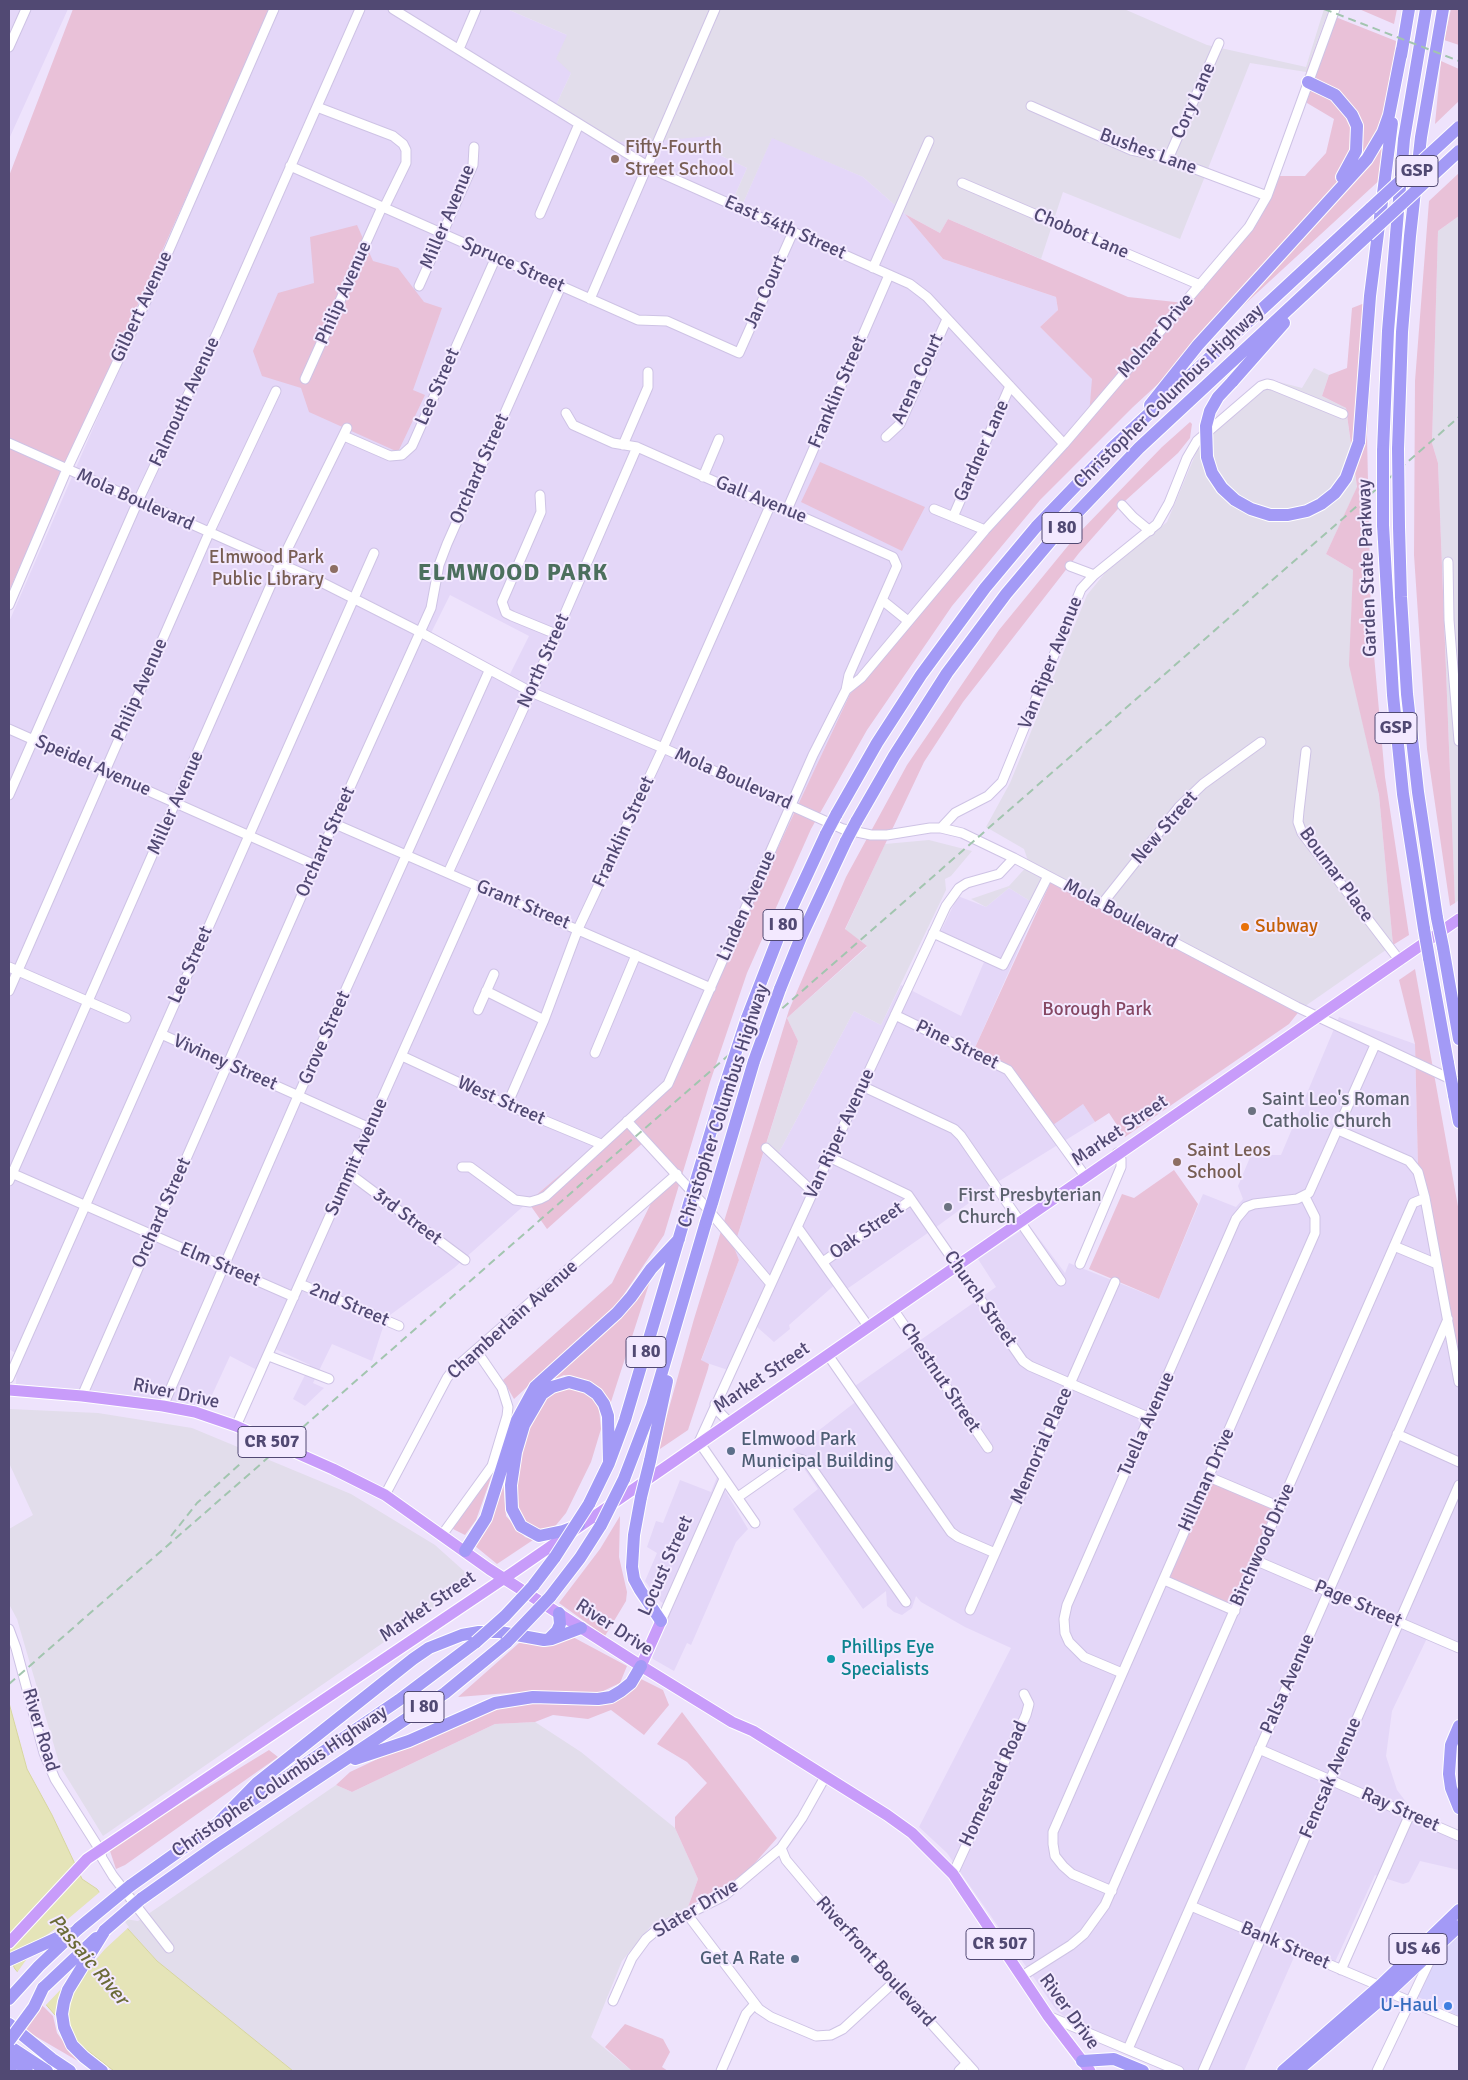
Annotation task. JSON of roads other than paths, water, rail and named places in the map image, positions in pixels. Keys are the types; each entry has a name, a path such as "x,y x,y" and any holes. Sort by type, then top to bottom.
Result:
{"highway":[{"path":"1321,279 1218,397 1210,411 1206,426 1207,457 1212,473 1222,488 1235,500 1251,509 1270,515 1288,515 1307,511 1321,504 1336,492 1346,478 1359,442 1370,296 1408,9"},
{"name":"Garden State Parkway","path":"1426,9 1404,140 1388,331 1383,451 1383,525 1392,695 1403,794 1424,929 1459,1122"},
{"name":"Garden State Parkway","path":"1443,9 1421,136 1410,236 1402,332 1398,449 1399,527 1407,694 1422,818 1437,918 1459,1039"},
{"path":"1130,431 1178,368 1367,159 1376,146 1389,115 1402,49"},
{"path":"1241,297 1330,193 1350,165 1356,151 1357,126 1352,115 1335,95 1308,82"},
{"name":"Christopher Columbus Highway","path":"9,1999 39,1966 79,1928 130,1886 218,1823 399,1700 476,1642 505,1616 533,1586 555,1557 589,1504 609,1463 625,1420 746,1018 790,908 826,834 877,742 906,697 968,610 1036,527 1092,467 1459,127"},
{"name":"Christopher Columbus Highway","path":"9,2026 43,1988 105,1930 142,1899 307,1785 445,1693 507,1642 550,1597 580,1558 601,1524 624,1479 644,1430 706,1222 708,1204 754,1061 780,989 804,929 846,841 894,756 933,694 976,633 1038,556 1081,507 1139,448 1459,151"},
{"path":"465,1551 486,1518 517,1420 535,1387 617,1312 631,1297 651,1269 679,1239"},
{"path":"661,1621 634,1579 632,1543 680,1310"},
{"path":"579,1525 563,1531 539,1536 521,1526 512,1509 511,1485 516,1452 530,1411 542,1394 552,1387 569,1382 587,1386 597,1394 604,1404 608,1416 609,1463"},
{"path":"544,1640 551,1638 557,1631 560,1624 560,1613"},
{"path":"218,1823 257,1783 413,1659 445,1640 462,1635 500,1632 544,1640 552,1639 581,1628"},
{"path":"336,1766 409,1741 495,1703 533,1697 598,1699 611,1697 621,1692 631,1682 640,1666"},
{"path":"1459,1726 1452,1745 1449,1767 1451,1788 1459,1808"},
{"path":"1459,1746 1456,1774 1459,1788"},
{"name":"US 46","path":"1297,2071 1317,2055 1384,1989 1458,1911"},
{"name":"US 46","path":"1283,2071 1439,1946 1459,1926"},
{"path":"9,1960 79,1928"},
{"path":"102,2071 72,2045 62,2021 62,2008 68,1990 105,1930"},
{"path":"9,2041 34,2007 43,1988"},
{"path":"9,2026 70,2071"},
{"path":"9,2046 47,2071"},
{"path":"42,2050 83,2071"},
{"path":"9,2054 27,2071"},
{"path":"1305,2071 1317,2055"},
{"path":"1082,2061 1114,2059 1143,2071"}],"main road":[{"name":"Market Street","path":"9,1943 82,1863 100,1850 504,1578 1085,1176 1458,921"},
{"name":"River Drive","path":"9,1390 82,1396 195,1412 236,1426 333,1469 385,1495 504,1578 640,1666 732,1722 753,1731 905,1827 928,1847 953,1874 1048,2016 1090,2071"},
{"name":"Locust Street","path":"640,1666 661,1621"}],"street":[{"path":"9,47 26,9"},
{"name":"Gilbert Avenue","path":"9,605 67,469 155,282 274,9"},
{"name":"Falmouth Avenue","path":"9,794 138,501 218,331 360,9"},
{"name":"East 54th Street","path":"394,9 646,165 889,275 918,290 947,318 1064,444"},
{"path":"459,49 476,9"},
{"path":"590,299 646,165 715,9"},
{"name":"Molnar Drive","path":"846,690 860,678 985,530 1064,444 1249,227 1267,196 1335,9"},
{"name":"Cory Lane","path":"1168,159 1220,43"},
{"name":"Bushes Lane","path":"1031,106 1131,150 1168,159 1267,196"},
{"name":"Philip Avenue","path":"305,379 383,207 406,163 406,150 403,144 393,136 317,107"},
{"path":"540,214 579,124"},
{"path":"873,268 929,141"},
{"name":"Miller Avenue","path":"420,286 473,165 474,147"},
{"name":"Spruce Street","path":"290,166 638,320 667,321 739,353"},
{"name":"Chobot Lane","path":"962,183 1200,285"},
{"name":"Jan Court","path":"739,353 793,232"},
{"name":"Lee Street","path":"345,432 390,456 402,455 412,446 496,257"},
{"name":"Franklin Street","path":"787,510 889,275"},
{"name":"Orchard Street","path":"82,1396 315,865 431,608 439,565 447,544 561,286"},
{"name":"Arena Court","path":"886,437 900,424 947,318"},
{"path":"623,445 648,387 648,372"},
{"name":"Van Riper Avenue","path":"941,828 954,813 988,796 1002,782 1081,589 1094,575 1150,531 1163,516 1197,441 1261,386 1272,384 1343,414"},
{"name":"Gardner Lane","path":"953,517 1010,386"},
{"name":"Philip Avenue","path":"9,991 13,969 104,771 209,533 276,391"},
{"name":"Gall Avenue","path":"566,413 573,425 613,442 636,447 770,506 787,510 897,561"},
{"name":"Miller Avenue","path":"10,1175 89,1002 280,564 345,432"},
{"path":"703,477 719,439"},
{"name":"Mola Boulevard","path":"9,443 354,598 531,692 663,748 829,823 856,833 887,835 917,829 941,828 962,833 1014,858 1317,1017 1459,1082"},
{"name":"North Street","path":"448,873 531,692 636,447"},
{"path":"540,495 541,512 502,602 506,612 512,616 556,634"},
{"path":"1122,505 1150,531"},
{"name":"Franklin Street","path":"506,1105 544,1020 578,929 663,748 770,506"},
{"path":"934,508 985,530"},
{"name":"Lee Street","path":"9,1378 374,553"},
{"name":"Linden Avenue","path":"462,1167 470,1167 515,1200 530,1202 546,1196 668,1084 813,755 846,690 849,675 897,566 897,561"},
{"path":"1448,562 1449,629 1459,741"},
{"path":"1070,566 1094,575"},
{"path":"882,600 908,621"},
{"name":"Grove Street","path":"163,1406 298,1096 489,671"},
{"name":"Speidel Avenue","path":"9,729 249,834 315,865"},
{"name":"New Street","path":"1102,904 1179,807 1203,784 1261,742"},
{"name":"Boumar Place","path":"1306,751 1298,822 1302,833 1400,961"},
{"name":"Grant Street","path":"335,824 711,988"},
{"name":"Van Riper Avenue","path":"699,1442 798,1228 828,1157 946,906 959,888 967,882 1000,874 1014,858"},
{"path":"933,933 1003,965 1048,876"},
{"name":"Summit Avenue","path":"236,1426 269,1356 477,886"},
{"path":"595,1053 636,955"},
{"path":"13,969 126,1018"},
{"path":"478,1010 494,974"},
{"path":"486,992 544,1020"},
{"name":"Pine Street","path":"895,1015 1008,1070 1085,1176"},
{"name":"Viviney Street","path":"162,1034 370,1128"},
{"path":"1305,1197 1313,1188 1375,1045"},
{"name":"West Street","path":"402,1056 506,1105 601,1144"},
{"path":"862,1086 954,1128 1060,1281"},
{"path":"627,1121 708,1204 771,1284"},
{"path":"1338,1130 1408,1161 1418,1172 1425,1198 1459,1382"},
{"path":"766,1148 813,1192"},
{"path":"1080,1264 1121,1167 1121,1159 1117,1154"},
{"name":"Church Street","path":"828,1157 904,1192 1023,1361 1030,1366 1150,1418"},
{"name":"3rd Street","path":"350,1174 465,1260"},
{"name":"Chamberlain Avenue","path":"385,1495 453,1370 677,1174"},
{"name":"Elm Street","path":"10,1175 294,1297"},
{"name":"Tuella Avenue","path":"1122,1673 1084,1656 1069,1642 1065,1633 1064,1619 1067,1605 1240,1212 1254,1204 1305,1197"},
{"name":"Hillman Drive","path":"1112,1891 1072,1874 1055,1856 1053,1838 1057,1821 1315,1233 1315,1217 1305,1197"},
{"name":"Birchwood Drive","path":"1022,1976 1071,1945 1084,1934 1100,1913 1112,1891 1413,1203 1425,1198"},
{"name":"Oak Street","path":"823,1262 911,1200"},
{"name":"Chestnut Street","path":"798,1228 868,1326"},
{"path":"1394,1246 1437,1264"},
{"name":"Memorial Place","path":"970,1610 1115,1282"},
{"name":"2nd Street","path":"300,1284 399,1326"},
{"name":"Chestnut Street","path":"893,1309 988,1448"},
{"name":"Palsa Avenue","path":"1128,2049 1448,1319"},
{"path":"442,1534 492,1466 507,1416 508,1407 502,1388 476,1350"},
{"path":"828,1355 952,1532 958,1537 995,1553"},
{"path":"269,1356 329,1379"},
{"path":"715,1404 720,1413 729,1422"},
{"path":"1397,1434 1459,1462"},
{"path":"699,1442 755,1523"},
{"path":"738,1497 791,1460 796,1458 803,1460 809,1464 906,1602"},
{"path":"1209,1477 1280,1507"},
{"name":"Locust Street","path":"661,1621 724,1479"},
{"name":"Fencsak Avenue","path":"1203,2071 1459,1485"},
{"name":"Page Street","path":"1257,1561 1459,1648"},
{"path":"1164,1580 1235,1611"},
{"name":"River Road","path":"9,1629 48,1765 55,1779 100,1850 102,1858 113,1876 169,1948"},
{"name":"Homestead Road","path":"953,1874 1026,1715 1029,1704 1024,1694"},
{"name":"Ray Street","path":"1259,1748 1459,1836"},
{"name":"Slater Drive","path":"613,2001 632,1958 641,1944 658,1929 724,1896 781,1848 802,1818 825,1776"},
{"path":"1341,1970 1410,1814"},
{"name":"Riverfront Boulevard","path":"781,1848 786,1860 893,1983 974,2071"},
{"name":"Bank Street","path":"1191,1906 1459,2022"},
{"path":"687,1914 759,2009 771,2017 816,2036 827,2036 843,2030 893,1983"},
{"path":"1378,2071 1426,1965 1439,1946"},
{"path":"721,2071 746,2014 755,2004"},
{"path":"1048,2016 1179,2071"},
{"path":"959,2071 967,2063"}],"water":[{"name":"Passaic River","path":"9,1703 27,1769 52,1815 82,1879 97,1889 118,1918 157,1961 293,2071 114,2071 82,2046 15,1969 9,1957"}],"railway":[{"path":"1324,9 1459,61"},
{"path":"9,1684 1459,417"},
{"path":"171,1536 197,1503 240,1464"}],"place":[{"name":"Fifty-Fourth Street School","path":"615,159"},
{"name":"Elmwood Park Public Library","path":"334,569"},
{"name":"Subway","path":"1245,927"},
{"name":"Saint Leo's Roman Catholic Church","path":"1252,1111"},
{"name":"Saint Leos School","path":"1177,1162"},
{"name":"First Presbyterian Church","path":"948,1207"},
{"name":"Elmwood Park Municipal Building","path":"731,1451"},
{"name":"Phillips Eye Specialists","path":"831,1659"},
{"name":"Get A Rate","path":"795,1959"},
{"name":"U-Haul","path":"1448,2006"}],"district":[{"name":"ELMWOOD PARK","path":"513,574"}],"park label":[{"name":"Borough Park","path":"1097,1010"}]}
